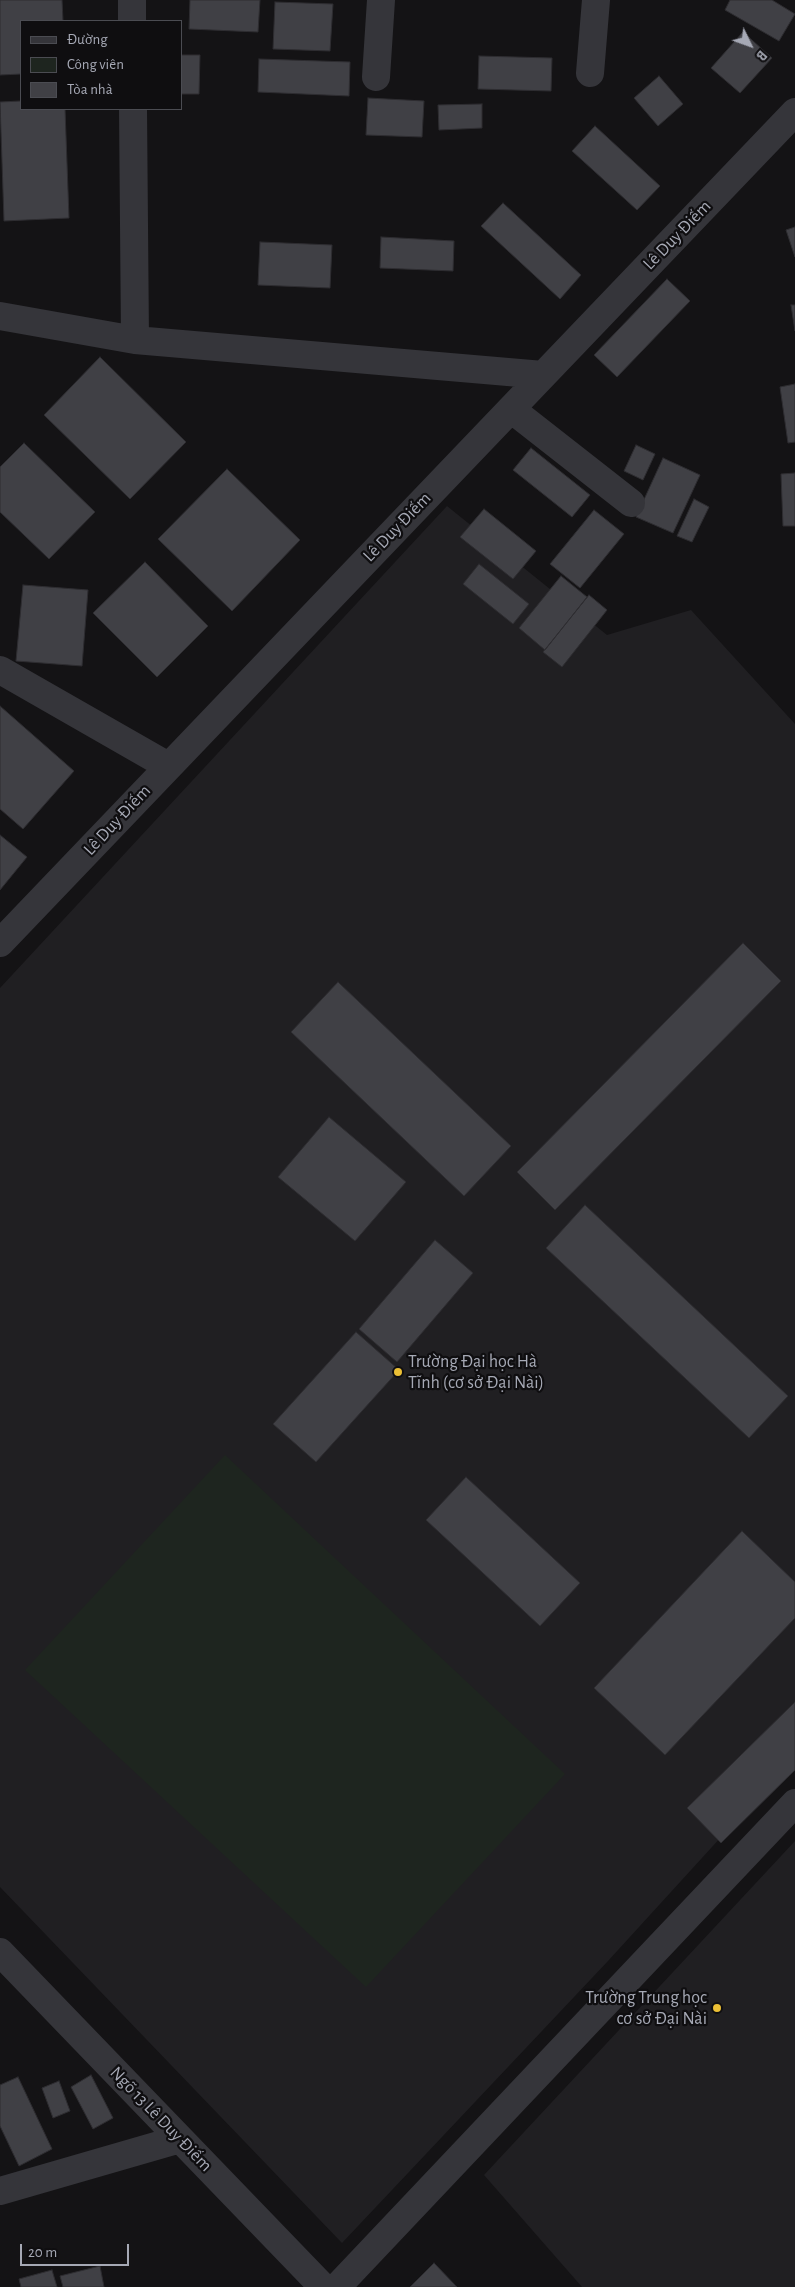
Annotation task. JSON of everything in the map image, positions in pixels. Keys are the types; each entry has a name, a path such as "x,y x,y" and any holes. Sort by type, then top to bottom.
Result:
{"street":[{"path":"132,0 132,20"},
{"path":"376,77 381,0"},
{"path":"590,73 596,0"},
{"path":"133,110 136,340"},
{"name":"Lê Duy Điếm","path":"0,943 795,112"},
{"path":"0,316 136,340 543,375"},
{"path":"511,409 631,503"},
{"path":"0,670 168,766"},
{"path":"337,2287 795,1803"},
{"name":"Ngõ 13 Lê Duy Điếm","path":"0,1952 323,2287"},
{"path":"0,2191 180,2139"}],"shaded area":[{"name":"Trường Đại học Hà Tĩnh (cơ sở Đại Nài)","path":"447,506 607,635 691,610 795,724 795,1756 608,1961 342,2243 0,1887 0,988"},
{"name":"Trường Trung học cơ sở Đại Nài","path":"795,1841 795,2287 582,2287 484,2175"}],"green space":[{"path":"225,1455 565,1774 366,1987 25,1670"}],"building":[{"path":"0,0 62,0 63,20 20,20 20,74 0,75"},
{"path":"190,0 260,0 258,32 189,29"},
{"path":"730,0 772,0 795,14 779,41 725,10"},
{"path":"275,2 333,4 330,51 273,49"},
{"path":"743,32 772,58 740,93 711,68"},
{"path":"182,55 200,55 199,94 182,94"},
{"path":"479,56 552,58 551,91 478,89"},
{"path":"259,59 350,62 349,96 258,92"},
{"path":"659,76 683,104 658,126 634,98"},
{"path":"368,98 424,101 422,137 366,135"},
{"path":"20,101 20,110 65,110 69,218 4,221 0,102"},
{"path":"482,104 482,128 439,130 438,105"},
{"path":"595,126 660,186 637,210 572,151"},
{"path":"503,203 581,275 560,299 481,226"},
{"path":"795,227 795,257 786,230"},
{"path":"381,237 454,241 453,271 380,268"},
{"path":"260,242 332,245 330,288 258,285"},
{"path":"667,279 690,301 617,377 594,355"},
{"path":"791,305 795,305 795,331"},
{"path":"100,357 186,442 130,499 44,415"},
{"path":"795,384 795,442 788,443 780,387"},
{"path":"24,443 95,512 49,559 0,512 0,467"},
{"path":"636,445 655,454 643,480 624,471"},
{"path":"531,448 590,495 572,517 513,470"},
{"path":"663,458 700,475 673,533 636,517"},
{"path":"227,469 300,540 232,611 158,539"},
{"path":"795,473 795,526 783,526 781,474"},
{"path":"694,499 709,507 692,542 677,536"},
{"path":"484,509 536,551 513,579 460,537"},
{"path":"594,510 624,534 580,588 550,564"},
{"path":"145,562 208,626 157,677 93,613"},
{"path":"479,564 529,604 513,624 463,584"},
{"path":"561,576 587,597 545,650 519,628"},
{"path":"23,585 88,590 82,666 16,661"},
{"path":"589,595 607,610 562,667 543,652"},
{"path":"0,706 74,771 23,829 0,809"},
{"path":"0,835 27,857 0,890"},
{"path":"743,943 781,981 555,1210 517,1172"},
{"path":"338,982 511,1146 464,1196 291,1032"},
{"path":"329,1117 406,1182 355,1241 278,1177"},
{"path":"585,1205 788,1396 749,1438 546,1248"},
{"path":"435,1240 473,1273 397,1362 359,1329"},
{"path":"356,1332 399,1370 316,1462 273,1424"},
{"path":"466,1477 580,1583 540,1626 426,1520"},
{"path":"742,1531 795,1582 795,1618 665,1755 594,1688"},
{"path":"795,1702 795,1770 721,1843 687,1808"},
{"path":"91,2075 113,2118 93,2129 71,2087"},
{"path":"18,2077 52,2149 19,2166 0,2126 0,2085"},
{"path":"59,2081 70,2111 53,2118 42,2088"},
{"path":"434,2263 457,2287 410,2287"},
{"path":"100,2266 104,2287 63,2287 60,2276"},
{"path":"52,2270 57,2287 21,2287 19,2279"}],"place":[{"name":"Trường Đại học Hà Tĩnh (cơ sở Đại Nài)","path":"398,1372"},
{"name":"Trường Trung học cơ sở Đại Nài","path":"717,2008"}]}
